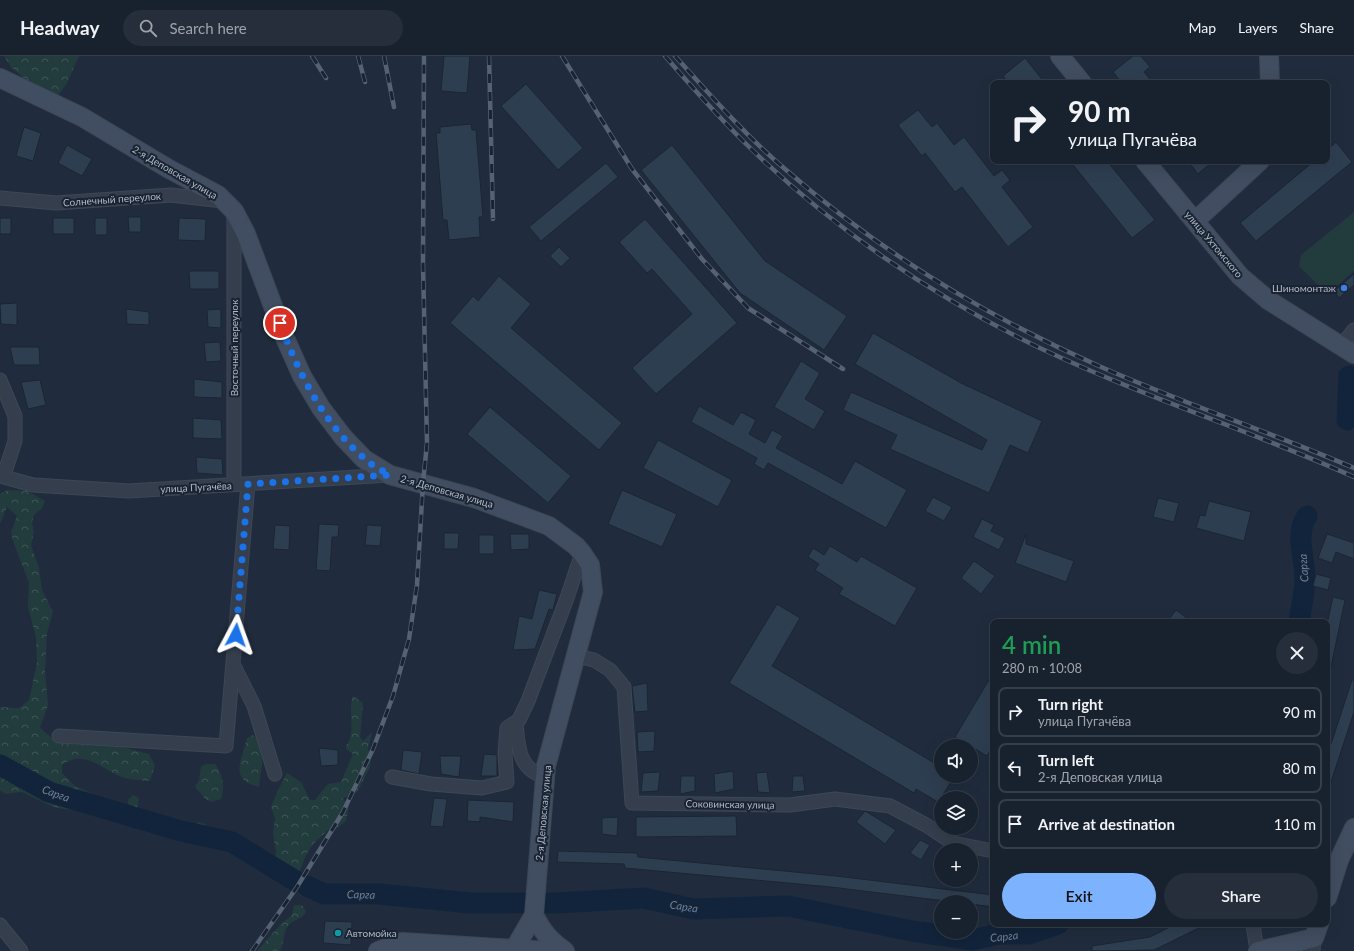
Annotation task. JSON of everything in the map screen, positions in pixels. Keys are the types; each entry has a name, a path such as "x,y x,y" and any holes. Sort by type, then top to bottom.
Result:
{"street":[{"path":"1060,56 1080,80"},
{"path":"1269,56 1270,80"},
{"name":"2-я Деповская улица","path":"0,78 82,117 169,169 218,195 229,206 246,234 285,338 302,376 321,408 343,437 364,459 390,475 474,498 521,514 549,526 576,546 590,565 593,592 546,766 534,915"},
{"name":"улица Ухтомского","path":"1148,164 1240,276 1262,295 1348,350"},
{"path":"1195,221 1257,164"},
{"name":"Солнечный переулок","path":"0,198 56,203 171,196 229,206"},
{"name":"Восточный переулок","path":"229,206 234,484"},
{"path":"1348,350 1354,330"},
{"path":"0,380 15,416 15,441 2,475"},
{"name":"улица Пугачёва","path":"2,475 33,485 129,491 390,475"},
{"path":"59,736 226,746 248,484"},
{"path":"392,777 431,784 482,788 507,782 505,754 507,728 516,722 528,701 582,554"},
{"name":"Соковинская улица","path":"576,656 594,660 610,670 624,687 632,803 790,805 835,799 890,806 926,825 953,843 990,850"},
{"path":"233,664 254,706 275,774"},
{"path":"516,722 521,759 534,774 545,777"},
{"path":"1330,888 1339,860 1354,828"},
{"path":"515,948 534,915"},
{"path":"534,915 542,932 552,942 565,951"},
{"path":"0,925 21,951"},
{"path":"1253,927 1257,951 1315,938"},
{"path":"378,951 402,942 548,951"}],"green space":[{"path":"4,56 79,56 66,85 52,103 11,67"},
{"path":"1354,212 1354,271 1332,290 1323,290 1299,266 1301,255"},
{"path":"8,490 27,491 45,501 42,508 34,515 32,522 34,532 31,545 39,568 42,590 53,612 47,633 45,671 48,705 40,728 57,742 77,745 122,747 149,754 155,765 150,781 122,777 86,759 70,760 62,765 62,773 75,786 93,794 91,806 76,810 51,806 22,792 5,794 0,790 0,707 19,708 29,700 37,663 36,638 28,607 29,583 11,532 17,516 7,507 0,524 0,494"},
{"path":"353,696 363,703 360,737 363,741 372,732 368,748 371,759 370,767 357,792 342,798 349,806 346,821 337,828 328,830 313,844 306,855 297,878 291,880 273,872 276,852 273,834 275,818 271,807 287,773 301,782 310,800 315,800 328,784 341,782 353,754 346,749 346,746 351,735 351,702"},
{"path":"253,735 261,739 262,763 259,787 249,784 240,774 241,760 247,738"},
{"path":"206,764 215,764 220,772 222,781 223,790 221,799 211,802 205,799 195,786 199,781 201,766"},
{"path":"133,795 139,798 137,812 128,809 128,800"},
{"path":"198,822 205,824 208,832 203,839 195,837 195,827"},
{"path":"294,905 302,905 306,912 302,917 292,922 288,926 280,951 257,951 280,925 292,915"}],"building":[{"path":"444,56 470,56 467,93 441,91"},
{"path":"1133,56 1141,56 1150,67 1144,72 1151,80 1120,80 1113,72"},
{"path":"1025,58 1043,80 1006,80 1003,76"},
{"path":"526,84 583,148 558,170 501,106"},
{"path":"918,110 932,127 937,123 954,145 964,137 994,176 1002,170 1010,180 1002,187 1033,227 1008,247 962,187 955,192 925,153 922,156 898,125"},
{"path":"471,124 472,130 476,130 483,217 479,217 480,237 449,240 447,220 443,220 436,133 440,133 440,127"},
{"path":"24,127 41,133 33,161 16,156"},
{"path":"1336,142 1352,162 1256,241 1240,223 1310,164 1330,164 1330,147"},
{"path":"67,145 92,159 82,176 58,163"},
{"path":"672,145 765,261 847,316 824,350 740,293 641,170"},
{"path":"606,163 618,177 541,241 529,227"},
{"path":"1072,164 1109,164 1155,220 1132,238"},
{"path":"1190,164 1210,164 1198,174"},
{"path":"128,217 141,217 141,232 129,232"},
{"path":"0,218 11,218 11,234 0,234"},
{"path":"53,218 74,218 74,234 53,234"},
{"path":"95,218 107,218 107,235 95,235"},
{"path":"179,218 206,219 205,241 178,240"},
{"path":"645,219 737,323 656,394 632,368 692,314 652,269 647,273 619,242"},
{"path":"559,247 570,258 561,267 550,256"},
{"path":"189,271 219,271 219,289 190,289"},
{"name":"Шиномонтаж","path":"1354,274 1354,285 1339,298 1334,291"},
{"path":"499,276 531,304 511,328 622,423 599,450 450,323 473,296 478,301"},
{"path":"17,303 17,325 1,324 0,304"},
{"path":"126,309 149,312 149,325 127,324"},
{"path":"221,309 221,328 208,327 207,310"},
{"path":"873,333 961,383 1042,421 1028,453 1010,445 989,493 890,449 897,435 843,410 851,392 982,450 987,440 855,364"},
{"path":"220,342 221,361 206,362 204,343"},
{"path":"10,347 39,347 40,365 14,365"},
{"path":"801,361 820,373 805,399 825,411 814,430 774,407"},
{"path":"194,379 222,382 222,398 194,397"},
{"path":"40,380 46,405 28,409 21,382"},
{"path":"699,406 733,425 741,412 756,420 749,434 765,443 772,430 783,436 776,448 842,484 855,461 907,490 886,528 768,463 764,470 754,464 757,458 691,422"},
{"path":"490,407 571,476 548,503 467,434"},
{"path":"193,418 221,420 222,439 193,438"},
{"path":"658,440 732,480 718,507 643,468"},
{"path":"196,457 222,459 223,475 197,473"},
{"path":"622,490 677,514 662,547 608,524"},
{"path":"933,497 952,507 944,521 925,511"},
{"path":"1158,498 1179,503 1174,522 1153,517"},
{"path":"1209,501 1251,512 1244,541 1196,528 1200,515 1205,516"},
{"path":"982,519 994,525 991,531 1005,538 999,550 973,537"},
{"path":"319,524 339,525 338,537 332,537 330,571 316,570"},
{"path":"275,525 290,526 289,550 273,549"},
{"path":"367,525 382,526 380,546 365,545"},
{"path":"444,533 459,533 458,549 444,549"},
{"path":"510,534 529,534 529,549 511,550"},
{"path":"1026,534 1026,544 1074,561 1066,582 1015,563"},
{"path":"1327,534 1354,543 1354,559 1336,552 1332,563 1318,558"},
{"path":"479,535 494,535 494,554 479,554"},
{"path":"830,546 857,562 861,556 917,588 895,626 839,594 843,588 815,570 819,564 808,557 813,548 824,555"},
{"path":"974,561 995,576 981,594 961,578"},
{"path":"1316,574 1331,578 1328,590 1313,586"},
{"path":"539,590 557,594 553,610 549,609 535,649 513,650 519,616 532,619"},
{"path":"1333,597 1345,600 1331,667 1330,619 1328,619"},
{"path":"777,604 800,618 772,666 934,763 934,783 950,783 945,791 934,791 934,800 916,789 914,793 729,683"},
{"path":"1176,610 1188,619 1169,619"},
{"path":"990,678 990,751 987,756 978,751 978,739 958,739 955,737"},
{"path":"1352,680 1354,680 1354,712 1330,785 1330,747"},
{"path":"647,683 648,711 635,712 632,686"},
{"path":"655,731 654,751 638,752 637,732"},
{"path":"319,748 338,750 338,765 321,766"},
{"path":"403,750 422,752 419,774 401,770"},
{"path":"484,754 497,755 497,776 481,776"},
{"path":"440,756 461,756 459,777 441,774"},
{"path":"733,771 734,789 715,793 714,774"},
{"path":"660,772 658,791 641,792 643,773"},
{"path":"767,772 770,793 758,792 756,773"},
{"path":"681,776 695,776 695,791 680,794"},
{"path":"793,776 803,776 805,791 792,792"},
{"path":"434,798 447,799 443,827 430,826"},
{"path":"468,800 514,802 513,822 480,817 480,822 467,821"},
{"path":"865,811 896,830 885,844 856,822"},
{"path":"736,816 737,836 636,837 636,817"},
{"path":"618,817 617,836 602,834 602,818"},
{"path":"920,840 930,845 921,860 910,853"},
{"path":"558,851 637,853 638,857 836,876 990,895 990,907 978,905 978,895 934,895 934,900 831,887 625,868 624,864 557,862"},
{"name":"Автомойка","path":"325,921 352,922 351,945 323,943"},
{"path":"1170,927 1201,927 1154,950 1092,951 1092,946 1150,937"}],"waterway":[{"name":"Сарга","path":"1347,420 1349,376"},
{"name":"Сарга","path":"1299,619 1305,582 1301,531 1307,516"},
{"name":"Сарга","path":"0,765 49,792 181,831 232,842 294,880"},
{"name":"Сарга","path":"307,886 324,894 379,894 471,903 558,903 644,898 693,909 788,906 912,931 973,940 999,934 1028,934 1049,927"}],"railway":[{"path":"312,56 326,78"},
{"path":"358,56 365,82"},
{"path":"384,56 394,107"},
{"path":"252,951 297,887 343,812 373,749 393,696 409,639 417,585 427,443 423,264 424,56"},
{"path":"489,56 493,219"},
{"path":"562,56 632,169 702,259 748,308 843,369"},
{"path":"665,56 743,141 811,202 884,257 961,307 1042,349 1119,383 1276,444 1354,477"},
{"path":"675,56 742,129 785,169 858,228 934,280 1014,325 1130,380 1354,468"}],"place":[{"name":"Шиномонтаж","path":"1344,288"},
{"name":"Автомойка","path":"338,933"}],"route":[{"path":"236,635 248,484 390,475 364,459 343,437 321,408 302,376 280,323"}]}
